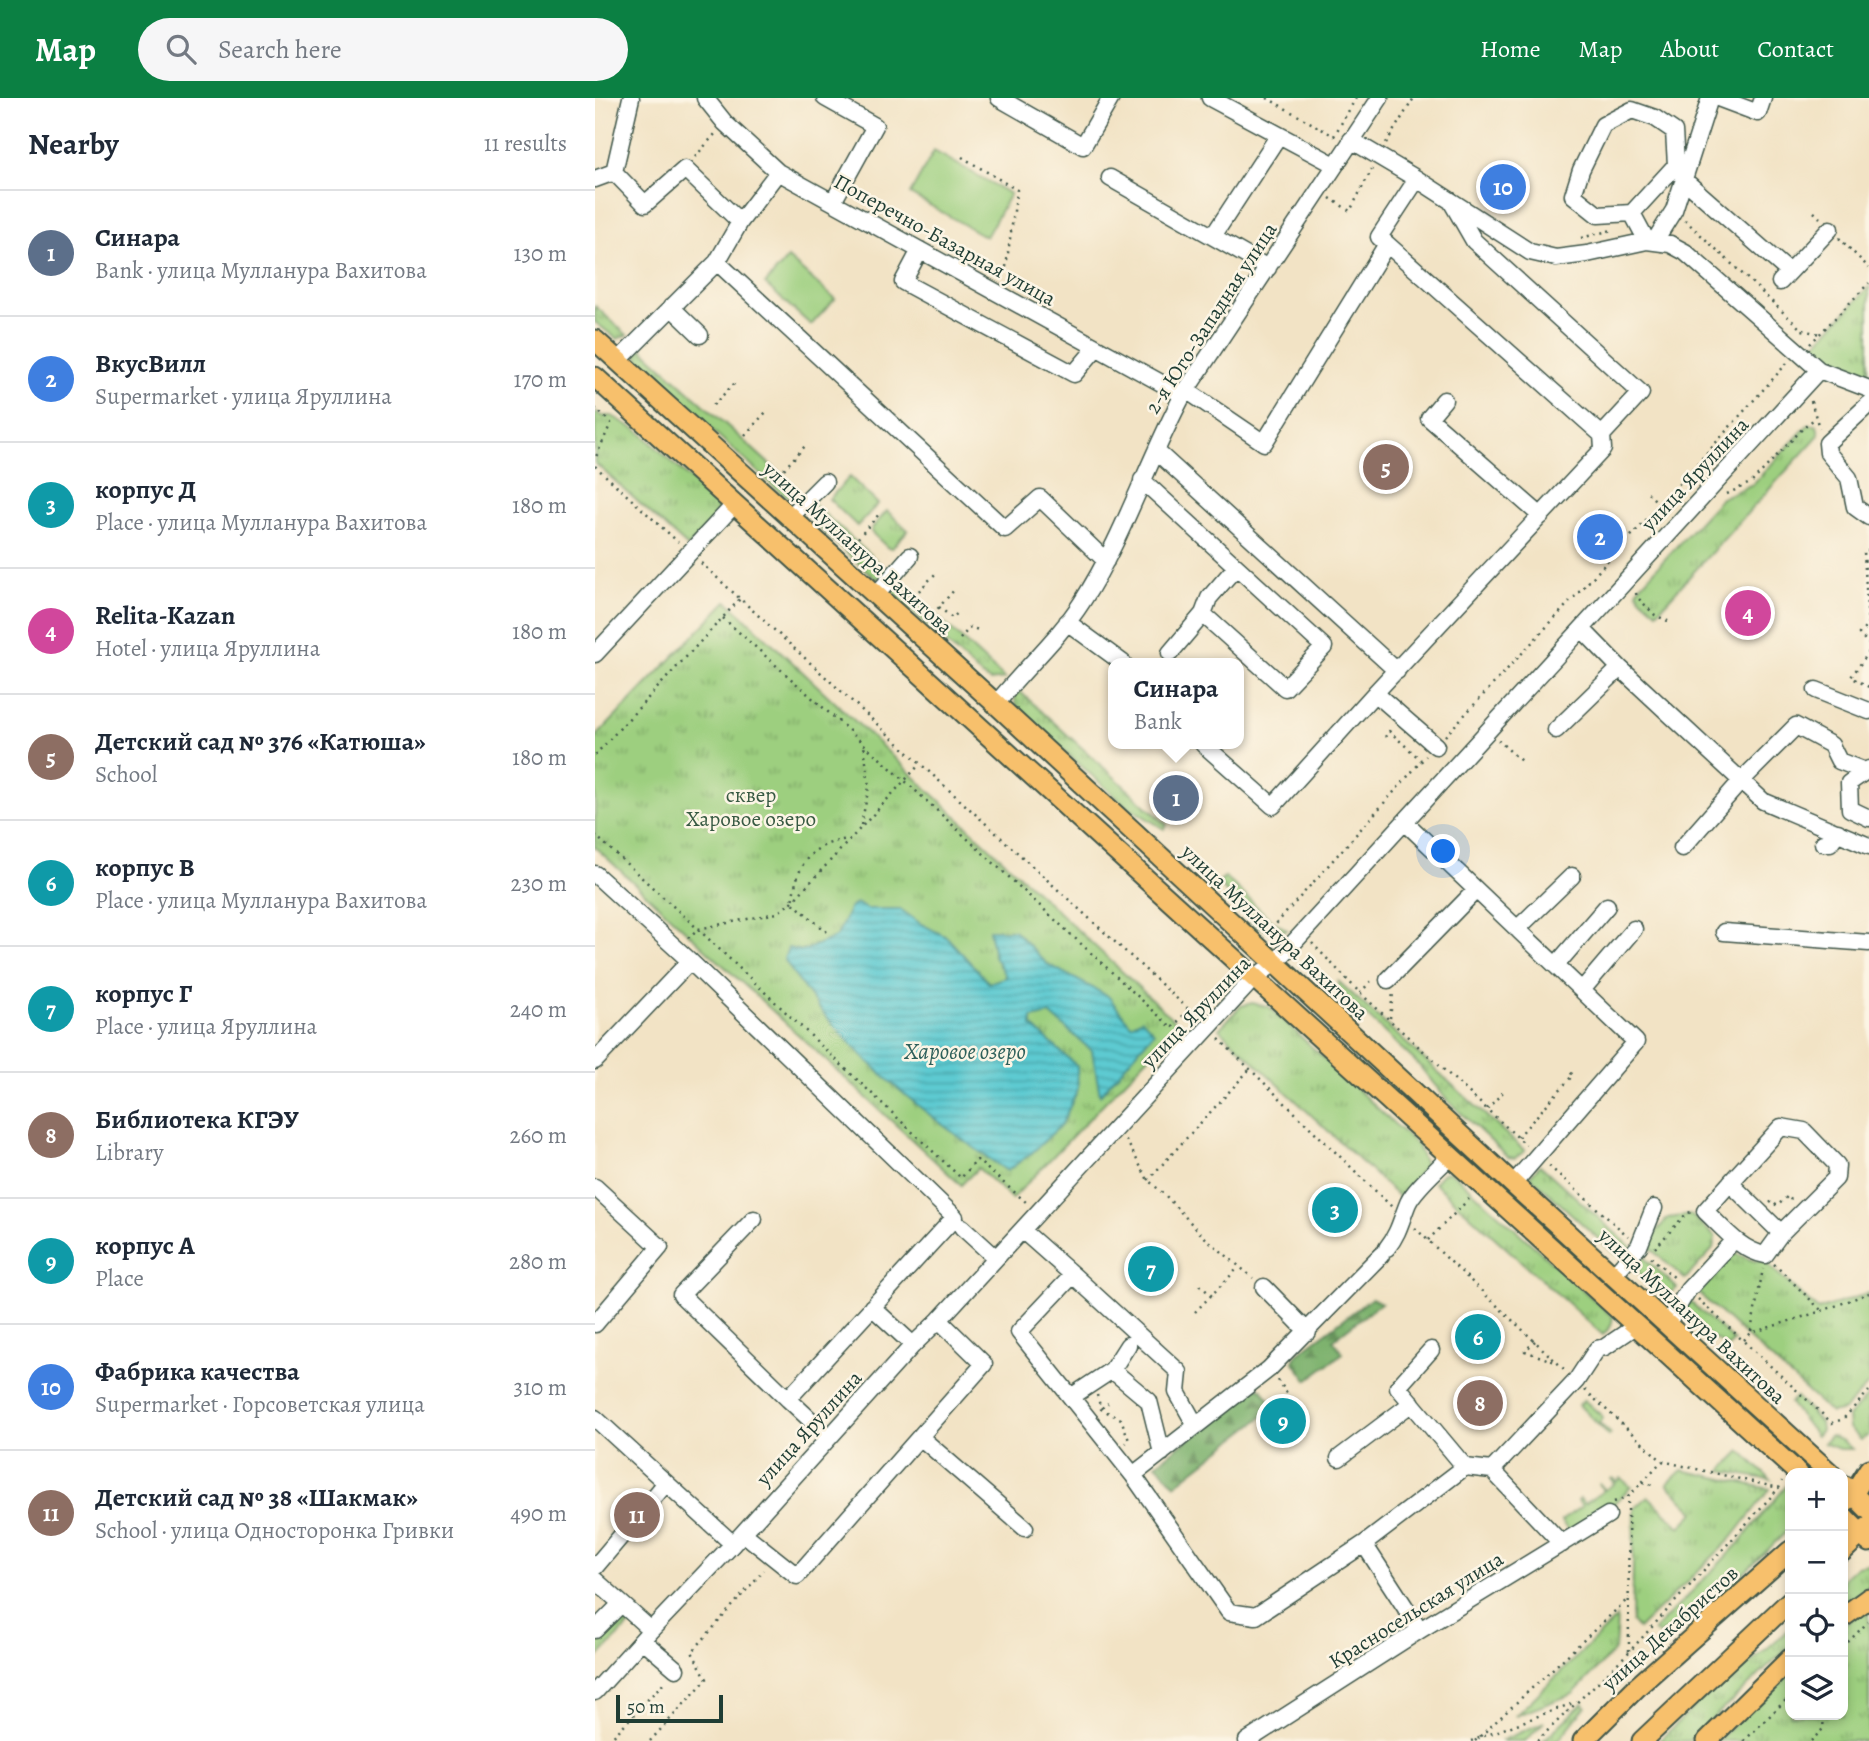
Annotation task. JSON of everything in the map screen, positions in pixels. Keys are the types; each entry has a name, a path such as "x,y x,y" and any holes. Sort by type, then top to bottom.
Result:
{"main road":[{"name":"улица Мулланура Вахитова","path":"595,340 996,704 1513,1184 1826,1468"},
{"name":"улица Мулланура Вахитова","path":"595,377 1631,1321 1785,1470"},
{"path":"1848,1492 1869,1469"},
{"path":"1848,1495 1869,1510"},
{"path":"1848,1520 1866,1534 1848,1547"},
{"name":"улица Декабристов","path":"1583,1741 1638,1686 1785,1555"},
{"path":"1848,1613 1869,1598"},
{"path":"1642,1741 1785,1606"},
{"path":"1707,1741 1785,1664"}],"street":[{"path":"614,172 631,98"},
{"name":"Поперечно-Базарная улица","path":"705,98 725,123 778,172 1095,348 1185,392 1264,443 1387,244"},
{"path":"825,98 875,126 833,202"},
{"path":"999,98 1083,146 1111,98"},
{"path":"1210,98 1335,165"},
{"name":"2-я Юго-Западная улица","path":"996,704 1081,604 1106,561 1185,392 1380,98"},
{"path":"1650,242 1674,210 1710,98"},
{"path":"1718,98 1758,113 1763,98"},
{"path":"1632,110 1655,118 1674,131 1676,165 1632,213 1598,215 1573,195 1581,170 1603,125 1632,110"},
{"path":"1213,236 1279,135"},
{"path":"1351,140 1530,252 1556,258 1650,242 1670,244 1685,253 1819,370 1869,390"},
{"path":"614,172 645,204 685,170 740,222"},
{"path":"595,179 614,172"},
{"path":"618,361 717,262 740,222 778,172"},
{"path":"1110,178 1268,268"},
{"path":"1209,749 1273,806 1603,449 1602,435 1379,237 1417,179"},
{"path":"1683,179 1785,277 1830,229"},
{"path":"1451,201 1474,241 1641,393 1602,435"},
{"path":"1632,213 1650,242"},
{"path":"920,250 903,282 1075,374 1095,348"},
{"path":"717,262 1005,529 1040,498 1106,561"},
{"path":"671,307 700,335"},
{"name":"улица Яруллина","path":"595,1692 1207,1028 1254,978 1275,963 1819,370"},
{"path":"1444,400 1429,418 1541,516"},
{"path":"1869,404 1828,443 1828,453 1849,478 1855,507 1869,517"},
{"path":"1156,451 1397,671"},
{"path":"1142,480 1324,647 1285,688 1203,614"},
{"path":"790,517 825,482"},
{"path":"595,654 734,505"},
{"path":"876,595 910,556"},
{"path":"1170,653 1203,614 1209,598 1236,567"},
{"path":"1067,622 1116,658"},
{"path":"1582,629 1620,668 1763,800 1869,846"},
{"path":"1556,730 1620,668"},
{"path":"1816,690 1869,711"},
{"path":"1375,693 1436,746"},
{"path":"1682,849 1741,780 1796,726 1831,745 1839,761 1867,770"},
{"path":"1867,770 1849,783 1850,809 1869,818"},
{"path":"1405,822 1636,1042 1513,1184"},
{"path":"1823,843 1830,843 1838,832"},
{"path":"595,874 690,961 955,1217 788,1399"},
{"path":"1517,929 1572,876"},
{"path":"1388,980 1476,890"},
{"path":"1556,965 1608,906"},
{"path":"1582,990 1634,929"},
{"path":"1724,932 1869,943"},
{"path":"595,1061 690,961"},
{"path":"1794,1135 1826,1163 1826,1173 1822,1181 1779,1230 1765,1255 1751,1252 1734,1240 1705,1211 1733,1185 1786,1137 1794,1135"},
{"path":"1133,1475 1269,1369 1308,1332 1394,1240 1409,1201 1450,1156"},
{"path":"1733,1185 1779,1230"},
{"path":"595,1187 660,1248 595,1324"},
{"path":"1614,1274 1639,1246 1654,1208"},
{"path":"754,1219 681,1295 829,1437"},
{"path":"962,1227 996,1258"},
{"path":"1022,1230 1179,1372 1177,1392 1196,1426"},
{"path":"1660,1317 1734,1240"},
{"path":"1073,1275 1019,1332 1133,1475 1229,1612 1256,1616 1364,1544 1465,1467 1492,1470 1562,1544"},
{"path":"1264,1287 1308,1332"},
{"path":"872,1307 913,1345"},
{"path":"595,1418 666,1483 738,1539 775,1558 797,1576 984,1364 939,1320"},
{"path":"1492,1470 1576,1381 1597,1349 1605,1347 1631,1321"},
{"path":"1071,1397 1112,1370 1128,1345"},
{"path":"1431,1350 1398,1387 1465,1467"},
{"path":"1112,1370 1149,1401 1162,1453"},
{"path":"1339,1458 1412,1403"},
{"path":"920,1437 1025,1528"},
{"path":"595,1567 666,1483"},
{"name":"Красносельская улица","path":"1247,1741 1608,1514"},
{"path":"1364,1544 1420,1630"},
{"path":"595,1580 621,1604 676,1669"},
{"path":"595,1630 621,1604"}],"path":[{"path":"1267,98 1334,136 1356,98"},
{"path":"685,170 725,123"},
{"path":"962,157 1017,190 1006,267 994,290"},
{"path":"1330,198 1350,211 1373,167"},
{"path":"1264,937 1788,362 1795,368 1801,353 1869,284"},
{"path":"713,405 735,383"},
{"path":"1809,397 1828,443"},
{"path":"595,408 611,423 595,459"},
{"path":"745,435 767,411"},
{"path":"1719,498 1752,482 1806,425 1816,418"},
{"path":"784,469 806,445"},
{"path":"595,466 1189,1009 1404,1218 1662,1461 1779,1488"},
{"path":"1648,493 1660,505"},
{"path":"858,538 881,512"},
{"path":"1869,550 1864,551 1868,625 1859,634 1869,643"},
{"path":"914,596 937,572"},
{"path":"1635,588 1637,597 1655,615 1672,623"},
{"path":"933,614 955,589"},
{"path":"595,755 740,599"},
{"path":"939,607 952,618 960,611"},
{"path":"723,618 904,780 1172,1028 1189,1009"},
{"path":"960,639 970,627 981,631"},
{"path":"1869,652 1851,677 1869,687"},
{"path":"1385,737 1389,731 1422,761"},
{"path":"1496,738 1522,762"},
{"path":"860,828 869,788 863,744"},
{"path":"677,949 698,929 777,913 792,902 920,764"},
{"path":"595,835 961,1178 977,1160 1038,1212"},
{"path":"792,902 799,873 814,850 831,842 851,838"},
{"path":"792,902 827,932"},
{"path":"1312,943 1360,993 1639,1246"},
{"path":"1148,1180 1250,1069"},
{"path":"1518,1137 1573,1075 1570,1072"},
{"path":"1487,1109 1504,1091"},
{"path":"1124,1136 1148,1180 1202,1235 1264,1287"},
{"path":"1428,1240 1469,1199"},
{"path":"1705,1211 1687,1213 1649,1255 1832,1423 1843,1419 1869,1391"},
{"path":"1765,1255 1822,1311"},
{"path":"1751,1333 1765,1255"},
{"path":"1195,1312 1239,1267"},
{"path":"1200,1285 1212,1296"},
{"path":"1744,1340 1751,1333 1869,1293"},
{"path":"1535,1341 1525,1351 1557,1362"},
{"path":"1093,1382 1101,1409 1121,1419 1129,1440 1115,1452"},
{"path":"1283,1387 1289,1396"},
{"path":"1629,1653 1628,1497 1662,1461"},
{"path":"1643,1482 1655,1486"},
{"path":"1537,1741 1629,1653 1785,1482"},
{"path":"609,1741 775,1558"},
{"path":"1474,1741 1629,1598"},
{"path":"1848,1642 1868,1622"},
{"path":"650,1741 708,1679 692,1652"},
{"path":"1474,1741 1579,1701"},
{"path":"1744,1741 1785,1701"},
{"path":"1811,1741 1823,1729 1824,1720"}],"green space":[{"path":"934,151 1010,194 986,237 910,194"},
{"path":"788,258 835,299 811,325 765,284"},
{"path":"1869,287 1869,379 1840,369 1808,352"},
{"path":"595,306 627,335 617,339 595,322"},
{"path":"638,345 798,490 789,497 782,494 642,366 637,355"},
{"path":"595,411 601,416 612,416 640,432 715,502 717,515 688,547 595,463"},
{"path":"1808,425 1817,425 1819,435 1657,612 1641,598 1637,591 1640,586 1721,498 1753,484"},
{"path":"850,477 878,504 857,526 829,499"},
{"path":"812,503 887,570 877,580 810,520 807,512"},
{"path":"887,511 908,530 892,548 888,548 871,532"},
{"path":"894,577 1005,679 990,681 982,676 885,587"},
{"name":"сквер Харовое озеро","path":"727,601 1179,1025 1012,1199 978,1168 961,1185 595,847 595,738"},
{"path":"1017,689 1167,825 1164,829 1124,804 1023,714 1015,703"},
{"path":"1225,877 1268,917 1287,930 1276,932 1256,925 1219,883"},
{"path":"1338,981 1525,1151 1515,1158 1508,1157 1447,1100 1418,1064 1338,989"},
{"path":"1252,1003 1269,1007 1417,1145 1425,1165 1400,1198 1219,1029 1241,1006"},
{"path":"1540,1165 1633,1249 1615,1254 1530,1176"},
{"path":"1449,1172 1613,1317 1611,1326 1603,1335 1434,1183 1443,1173"},
{"path":"1691,1215 1715,1237 1713,1249 1685,1279 1645,1244 1668,1218"},
{"path":"1736,1254 1754,1261 1763,1260 1818,1310 1869,1293 1869,1384 1844,1410 1831,1413 1696,1291 1727,1257"},
{"path":"1642,1256 1677,1288 1668,1294 1659,1294 1638,1272"},
{"path":"1372,1298 1381,1303 1333,1340 1343,1353 1307,1380 1293,1361 1297,1354"},
{"path":"1687,1299 1734,1341 1728,1347 1700,1330 1682,1314"},
{"path":"1255,1387 1262,1389 1275,1407 1175,1485 1156,1464"},
{"path":"1869,1395 1869,1435 1861,1440 1849,1428 1848,1417"},
{"path":"1796,1397 1820,1422 1821,1430 1816,1436 1790,1403"},
{"path":"1584,1400 1603,1417 1599,1423 1611,1434 1609,1436 1579,1405"},
{"path":"1830,1436 1843,1441 1852,1449 1839,1449 1824,1443"},
{"path":"1741,1451 1771,1480 1721,1471"},
{"path":"1682,1470 1770,1489 1731,1539 1638,1629 1632,1622 1634,1509 1648,1496 1680,1527 1695,1512 1667,1484"},
{"path":"1621,1478 1631,1487 1607,1510 1570,1533 1561,1521 1582,1506 1578,1501 1580,1499 1585,1504 1603,1491 1599,1483 1605,1490 1614,1484 1611,1479 1616,1482"},
{"path":"1785,1488 1785,1533 1707,1609 1658,1634 1654,1631 1739,1543"},
{"path":"1869,1564 1869,1586 1848,1602 1848,1574 1857,1566"},
{"path":"1869,1607 1869,1741 1717,1741 1785,1675 1785,1720 1848,1720 1848,1622"},
{"path":"1617,1618 1615,1650 1573,1694 1515,1716"},
{"path":"616,1620 624,1620 629,1625 595,1661 595,1638"},
{"path":"1785,1633 1785,1651 1689,1741 1659,1741 1700,1701"},
{"path":"1583,1703 1586,1706 1558,1741 1543,1741"},
{"path":"1544,1722 1525,1741 1501,1741"}],"water":[{"name":"Харовое озеро","path":"856,903 867,909 900,909 921,924 947,937 989,983 1006,977 994,956 989,930 1014,930 1047,964 1108,996 1131,1025 1142,1019 1154,1032 1100,1095 1092,1051 1050,1014 1032,1018 1032,1026 1077,1066 1078,1089 1062,1124 1033,1152 1007,1171 944,1126 884,1076 830,1021 784,959 788,948 803,951 837,936 849,909"}],"place":[{"name":"Фабрика качества","path":"1503,187"},
{"name":"Детский сад № 376 «Катюша»","path":"1386,467"},
{"name":"ВкусВилл","path":"1600,537"},
{"name":"Relita-Kazan","path":"1748,613"},
{"name":"Синара","path":"1176,798"},
{"name":"корпус Д","path":"1335,1210"},
{"name":"корпус Г","path":"1151,1269"},
{"name":"корпус В","path":"1478,1337"},
{"name":"Библиотека КГЭУ","path":"1480,1403"},
{"name":"корпус А","path":"1283,1421"},
{"name":"Детский сад № 38 «Шакмак»","path":"637,1515"}]}
